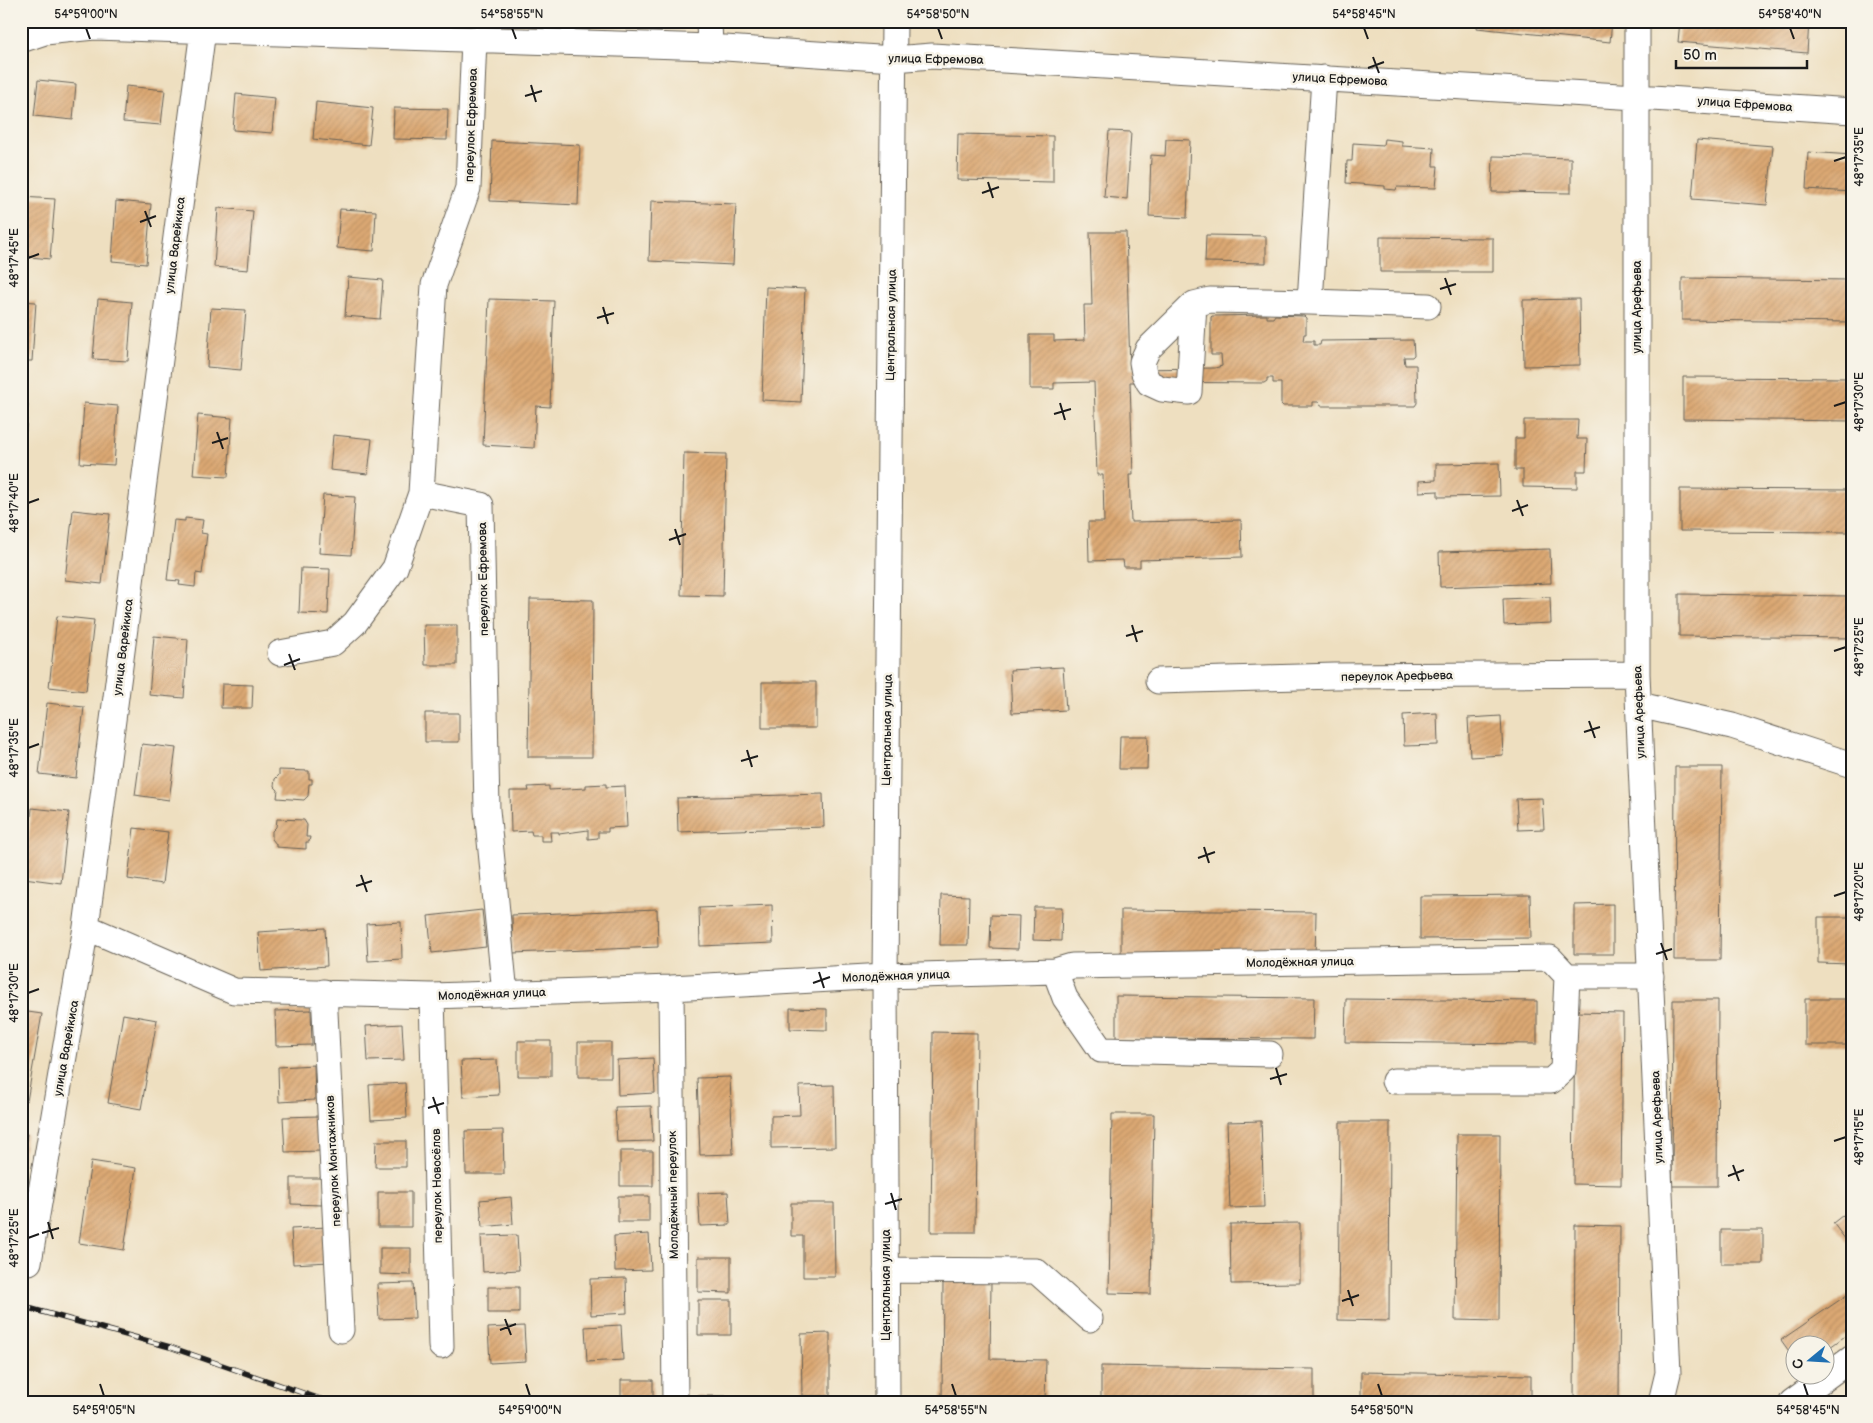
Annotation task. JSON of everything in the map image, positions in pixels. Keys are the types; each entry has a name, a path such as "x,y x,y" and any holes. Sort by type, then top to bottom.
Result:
{"street":[{"path":"709,21 710,47"},
{"name":"Центральная улица","path":"887,1402 885,976 894,21"},
{"name":"улица Арефьева","path":"1637,21 1637,674 1652,976 1668,1373 1661,1402"},
{"name":"улица Ефремова","path":"21,40 45,32 94,27 474,39 505,31 894,59 932,56 1637,96 1852,111"},
{"name":"улица Варейкиса","path":"29,1262 86,927 203,30"},
{"name":"переулок Ефремова","path":"474,39 468,188 434,284 421,493 481,505 487,810 505,994"},
{"path":"1310,302 1324,78"},
{"path":"1194,304 1210,300 1428,306"},
{"path":"280,654 333,643 355,623 395,568 421,493"},
{"name":"переулок Арефьева","path":"1158,681 1335,676 1637,674"},
{"path":"1638,705 1732,726 1852,765"},
{"name":"Молодёжная улица","path":"86,927 234,991 432,996 671,988 885,976 1055,971 1072,966 1550,958 1567,976"},
{"path":"1055,971 1065,998 1101,1050 1270,1054"},
{"path":"1394,1081 1551,1081 1563,1070 1567,976 1652,976"},
{"name":"Молодёжный переулок","path":"671,988 675,1402"},
{"name":"переулок Монтажников","path":"324,992 341,1330"},
{"name":"переулок Новосёлов","path":"432,996 441,1346"},
{"path":"886,1270 1036,1271 1090,1319"},
{"path":"1792,1402 1852,1358"}],"building":[{"path":"1478,21 1612,21 1610,42 1477,28"},
{"path":"1680,21 1809,21 1807,53 1678,42"},
{"path":"38,80 76,84 73,120 34,116"},
{"path":"126,86 165,90 161,125 123,122"},
{"path":"236,94 275,98 272,133 233,130"},
{"path":"316,102 373,108 369,145 313,139"},
{"path":"394,108 448,109 447,140 393,139"},
{"path":"1109,131 1131,132 1127,199 1104,197"},
{"path":"958,134 1053,136 1053,182 957,180"},
{"path":"1166,139 1190,140 1187,218 1149,216 1151,155 1165,156"},
{"path":"1384,139 1402,141 1402,146 1434,148 1433,166 1438,166 1436,188 1397,187 1396,190 1385,189 1385,186 1346,183 1347,161 1352,161 1353,143 1383,145"},
{"path":"1697,140 1773,146 1767,205 1692,199"},
{"path":"492,141 580,145 578,205 490,201"},
{"path":"1808,152 1852,155 1852,192 1806,189"},
{"path":"1493,156 1571,158 1571,193 1492,192"},
{"path":"21,197 55,199 50,259 21,256"},
{"path":"116,201 151,204 146,264 112,261"},
{"path":"651,201 736,204 733,265 649,261"},
{"path":"218,208 253,211 248,270 214,267"},
{"path":"340,209 376,211 374,251 337,248"},
{"path":"1090,232 1126,232 1130,369 1215,368 1222,366 1221,355 1211,355 1212,316 1267,315 1267,318 1273,318 1275,315 1304,316 1306,318 1306,334 1304,334 1303,341 1314,341 1314,345 1320,345 1321,341 1413,340 1414,355 1412,357 1404,357 1405,365 1416,365 1417,403 1415,406 1321,406 1319,402 1313,402 1313,406 1283,406 1281,404 1281,383 1273,383 1273,378 1267,378 1267,381 1264,383 1130,382 1133,475 1129,475 1131,522 1241,520 1242,557 1140,560 1140,567 1124,567 1123,560 1089,561 1088,522 1104,522 1103,475 1097,475 1094,382 1054,383 1054,389 1030,389 1030,335 1054,335 1054,341 1085,340 1084,305 1092,305"},
{"path":"1206,235 1266,236 1266,263 1205,262"},
{"path":"1380,237 1493,238 1493,272 1380,272"},
{"path":"348,277 383,280 380,319 345,316"},
{"path":"1682,278 1852,280 1852,322 1682,320"},
{"path":"766,287 805,289 801,402 762,400"},
{"path":"98,299 132,302 128,361 93,359"},
{"path":"489,299 554,301 550,407 536,406 534,448 483,445"},
{"path":"1579,299 1580,365 1524,366 1523,300"},
{"path":"21,301 36,302 32,361 21,361"},
{"path":"211,308 246,310 241,370 207,367"},
{"path":"1683,377 1852,378 1852,421 1683,419"},
{"path":"21,403 28,404 23,463 21,463"},
{"path":"84,403 118,406 114,465 80,463"},
{"path":"198,415 232,418 228,477 193,475"},
{"path":"1524,420 1578,420 1577,439 1587,439 1586,471 1577,471 1577,488 1523,487 1523,470 1515,470 1515,438 1524,438"},
{"path":"333,435 372,439 368,474 330,470"},
{"path":"684,453 726,454 723,596 681,595"},
{"path":"1499,463 1500,496 1438,497 1438,491 1419,492 1419,481 1436,480 1436,464"},
{"path":"1680,489 1852,490 1852,532 1680,531"},
{"path":"323,495 355,497 351,555 319,553"},
{"path":"73,510 110,514 102,584 65,580"},
{"path":"185,518 203,520 201,533 207,534 202,574 196,573 195,587 179,585 180,581 167,580 174,520 185,521"},
{"path":"1550,549 1551,583 1440,587 1439,552"},
{"path":"301,568 330,569 328,614 299,613"},
{"path":"1679,594 1852,596 1852,638 1679,636"},
{"path":"1550,597 1551,623 1504,625 1503,599"},
{"path":"530,599 593,600 592,757 528,757"},
{"path":"57,616 94,620 86,691 49,687"},
{"path":"424,625 457,625 457,665 425,665"},
{"path":"154,636 188,639 184,698 149,695"},
{"path":"1063,667 1066,710 1012,713 1010,670"},
{"path":"762,682 816,682 816,728 762,728"},
{"path":"222,684 253,685 252,708 221,708"},
{"path":"47,703 84,707 76,778 39,774"},
{"path":"425,713 459,713 459,742 425,742"},
{"path":"1437,713 1438,745 1404,746 1403,715"},
{"path":"1501,716 1503,755 1470,757 1468,718"},
{"path":"1120,736 1148,736 1147,769 1119,769"},
{"path":"142,744 176,748 169,800 135,795"},
{"path":"1675,767 1722,767 1720,960 1674,960"},
{"path":"279,770 309,771 309,779 312,779 312,784 309,784 308,796 304,800 277,798 278,790 274,786"},
{"path":"606,784 606,787 625,786 627,827 608,828 608,832 598,832 598,838 588,839 588,830 559,834 559,832 550,832 551,841 541,841 541,835 532,835 531,831 511,832 510,791 529,791 528,787 549,786 549,790 586,788 586,785"},
{"path":"823,794 824,827 678,832 677,798"},
{"path":"1542,798 1544,829 1518,830 1516,799"},
{"path":"32,808 69,812 61,883 24,878"},
{"path":"277,819 304,820 307,825 306,837 310,837 309,842 306,842 306,849 276,847 272,839 272,831 276,827"},
{"path":"134,828 168,832 162,884 128,879"},
{"path":"941,895 969,896 968,945 940,945"},
{"path":"1530,895 1531,938 1420,939 1420,896"},
{"path":"1613,904 1613,954 1574,954 1574,905"},
{"path":"772,905 773,943 700,946 699,908"},
{"path":"1034,907 1062,907 1061,941 1033,940"},
{"path":"657,909 658,947 513,953 512,915"},
{"path":"482,910 486,947 432,953 428,916"},
{"path":"1121,910 1316,912 1315,960 1121,958"},
{"path":"991,915 1019,916 1018,949 990,948"},
{"path":"1818,917 1852,917 1852,964 1818,963"},
{"path":"401,922 402,959 368,961 366,924"},
{"path":"325,928 327,966 261,971 258,932"},
{"path":"1116,996 1314,998 1313,1039 1116,1038"},
{"path":"1346,999 1537,1001 1537,1044 1345,1042"},
{"path":"1805,999 1852,999 1852,1045 1805,1045"},
{"path":"1673,1000 1718,1000 1717,1186 1672,1186"},
{"path":"790,1008 827,1009 827,1030 790,1029"},
{"path":"311,1010 312,1045 276,1046 275,1011"},
{"path":"21,1011 42,1014 27,1101 21,1100"},
{"path":"1575,1012 1623,1013 1621,1185 1573,1184"},
{"path":"123,1014 157,1020 141,1109 108,1103"},
{"path":"402,1024 404,1060 368,1061 366,1026"},
{"path":"933,1032 977,1033 975,1232 931,1232"},
{"path":"518,1041 551,1041 551,1076 518,1076"},
{"path":"578,1042 611,1042 611,1077 578,1077"},
{"path":"653,1058 655,1093 618,1095 617,1060"},
{"path":"497,1060 499,1095 463,1097 461,1061"},
{"path":"314,1065 315,1100 279,1102 278,1067"},
{"path":"730,1077 733,1154 700,1155 697,1078"},
{"path":"405,1083 407,1118 371,1120 369,1085"},
{"path":"834,1085 835,1147 771,1148 771,1116 800,1115 799,1086"},
{"path":"651,1106 653,1141 617,1142 615,1107"},
{"path":"1112,1114 1154,1114 1151,1294 1109,1293"},
{"path":"319,1116 321,1151 285,1152 283,1117"},
{"path":"1261,1121 1264,1207 1230,1208 1227,1122"},
{"path":"1340,1122 1390,1122 1389,1321 1338,1320"},
{"path":"503,1130 504,1174 466,1174 465,1131"},
{"path":"21,1133 27,1134 22,1162 21,1162"},
{"path":"1457,1134 1500,1134 1499,1321 1455,1320"},
{"path":"376,1141 406,1141 406,1167 375,1167"},
{"path":"620,1151 653,1151 653,1186 620,1186"},
{"path":"91,1161 136,1168 124,1250 79,1243"},
{"path":"291,1178 322,1178 322,1205 291,1204"},
{"path":"378,1192 411,1192 411,1227 378,1227"},
{"path":"728,1192 730,1225 700,1226 698,1193"},
{"path":"618,1196 649,1196 649,1222 618,1222"},
{"path":"511,1197 513,1224 482,1227 480,1200"},
{"path":"791,1203 834,1203 835,1277 803,1277 803,1236 791,1236"},
{"path":"1852,1208 1852,1248 1833,1223"},
{"path":"1300,1223 1300,1283 1231,1284 1230,1224"},
{"path":"1575,1225 1620,1226 1619,1402 1574,1402"},
{"path":"327,1227 329,1262 293,1264 291,1229"},
{"path":"1721,1230 1763,1230 1763,1264 1721,1264"},
{"path":"649,1234 651,1270 615,1271 614,1236"},
{"path":"517,1235 519,1270 483,1272 481,1236"},
{"path":"380,1248 411,1248 411,1275 380,1274"},
{"path":"698,1257 731,1257 731,1293 698,1292"},
{"path":"626,1278 627,1313 591,1315 590,1279"},
{"path":"943,1282 991,1282 990,1359 1046,1360 1045,1401 942,1400"},
{"path":"413,1283 415,1318 379,1319 377,1284"},
{"path":"488,1287 519,1287 519,1313 488,1313"},
{"path":"1847,1295 1852,1301 1852,1331 1836,1343 1836,1336 1787,1336"},
{"path":"698,1300 731,1300 731,1335 698,1335"},
{"path":"621,1325 623,1360 587,1362 585,1327"},
{"path":"524,1326 526,1361 490,1363 488,1328"},
{"path":"830,1333 830,1396 802,1396 801,1334"},
{"path":"1786,1337 1786,1347 1781,1340"},
{"path":"1101,1366 1314,1369 1314,1402 1101,1402"},
{"path":"1361,1372 1531,1375 1531,1402 1361,1402"},
{"path":"621,1380 653,1380 653,1402 621,1402"},
{"path":"695,1396 726,1396 726,1402 695,1402"}],"railway":[{"path":"21,1306 170,1347 329,1402"}]}
